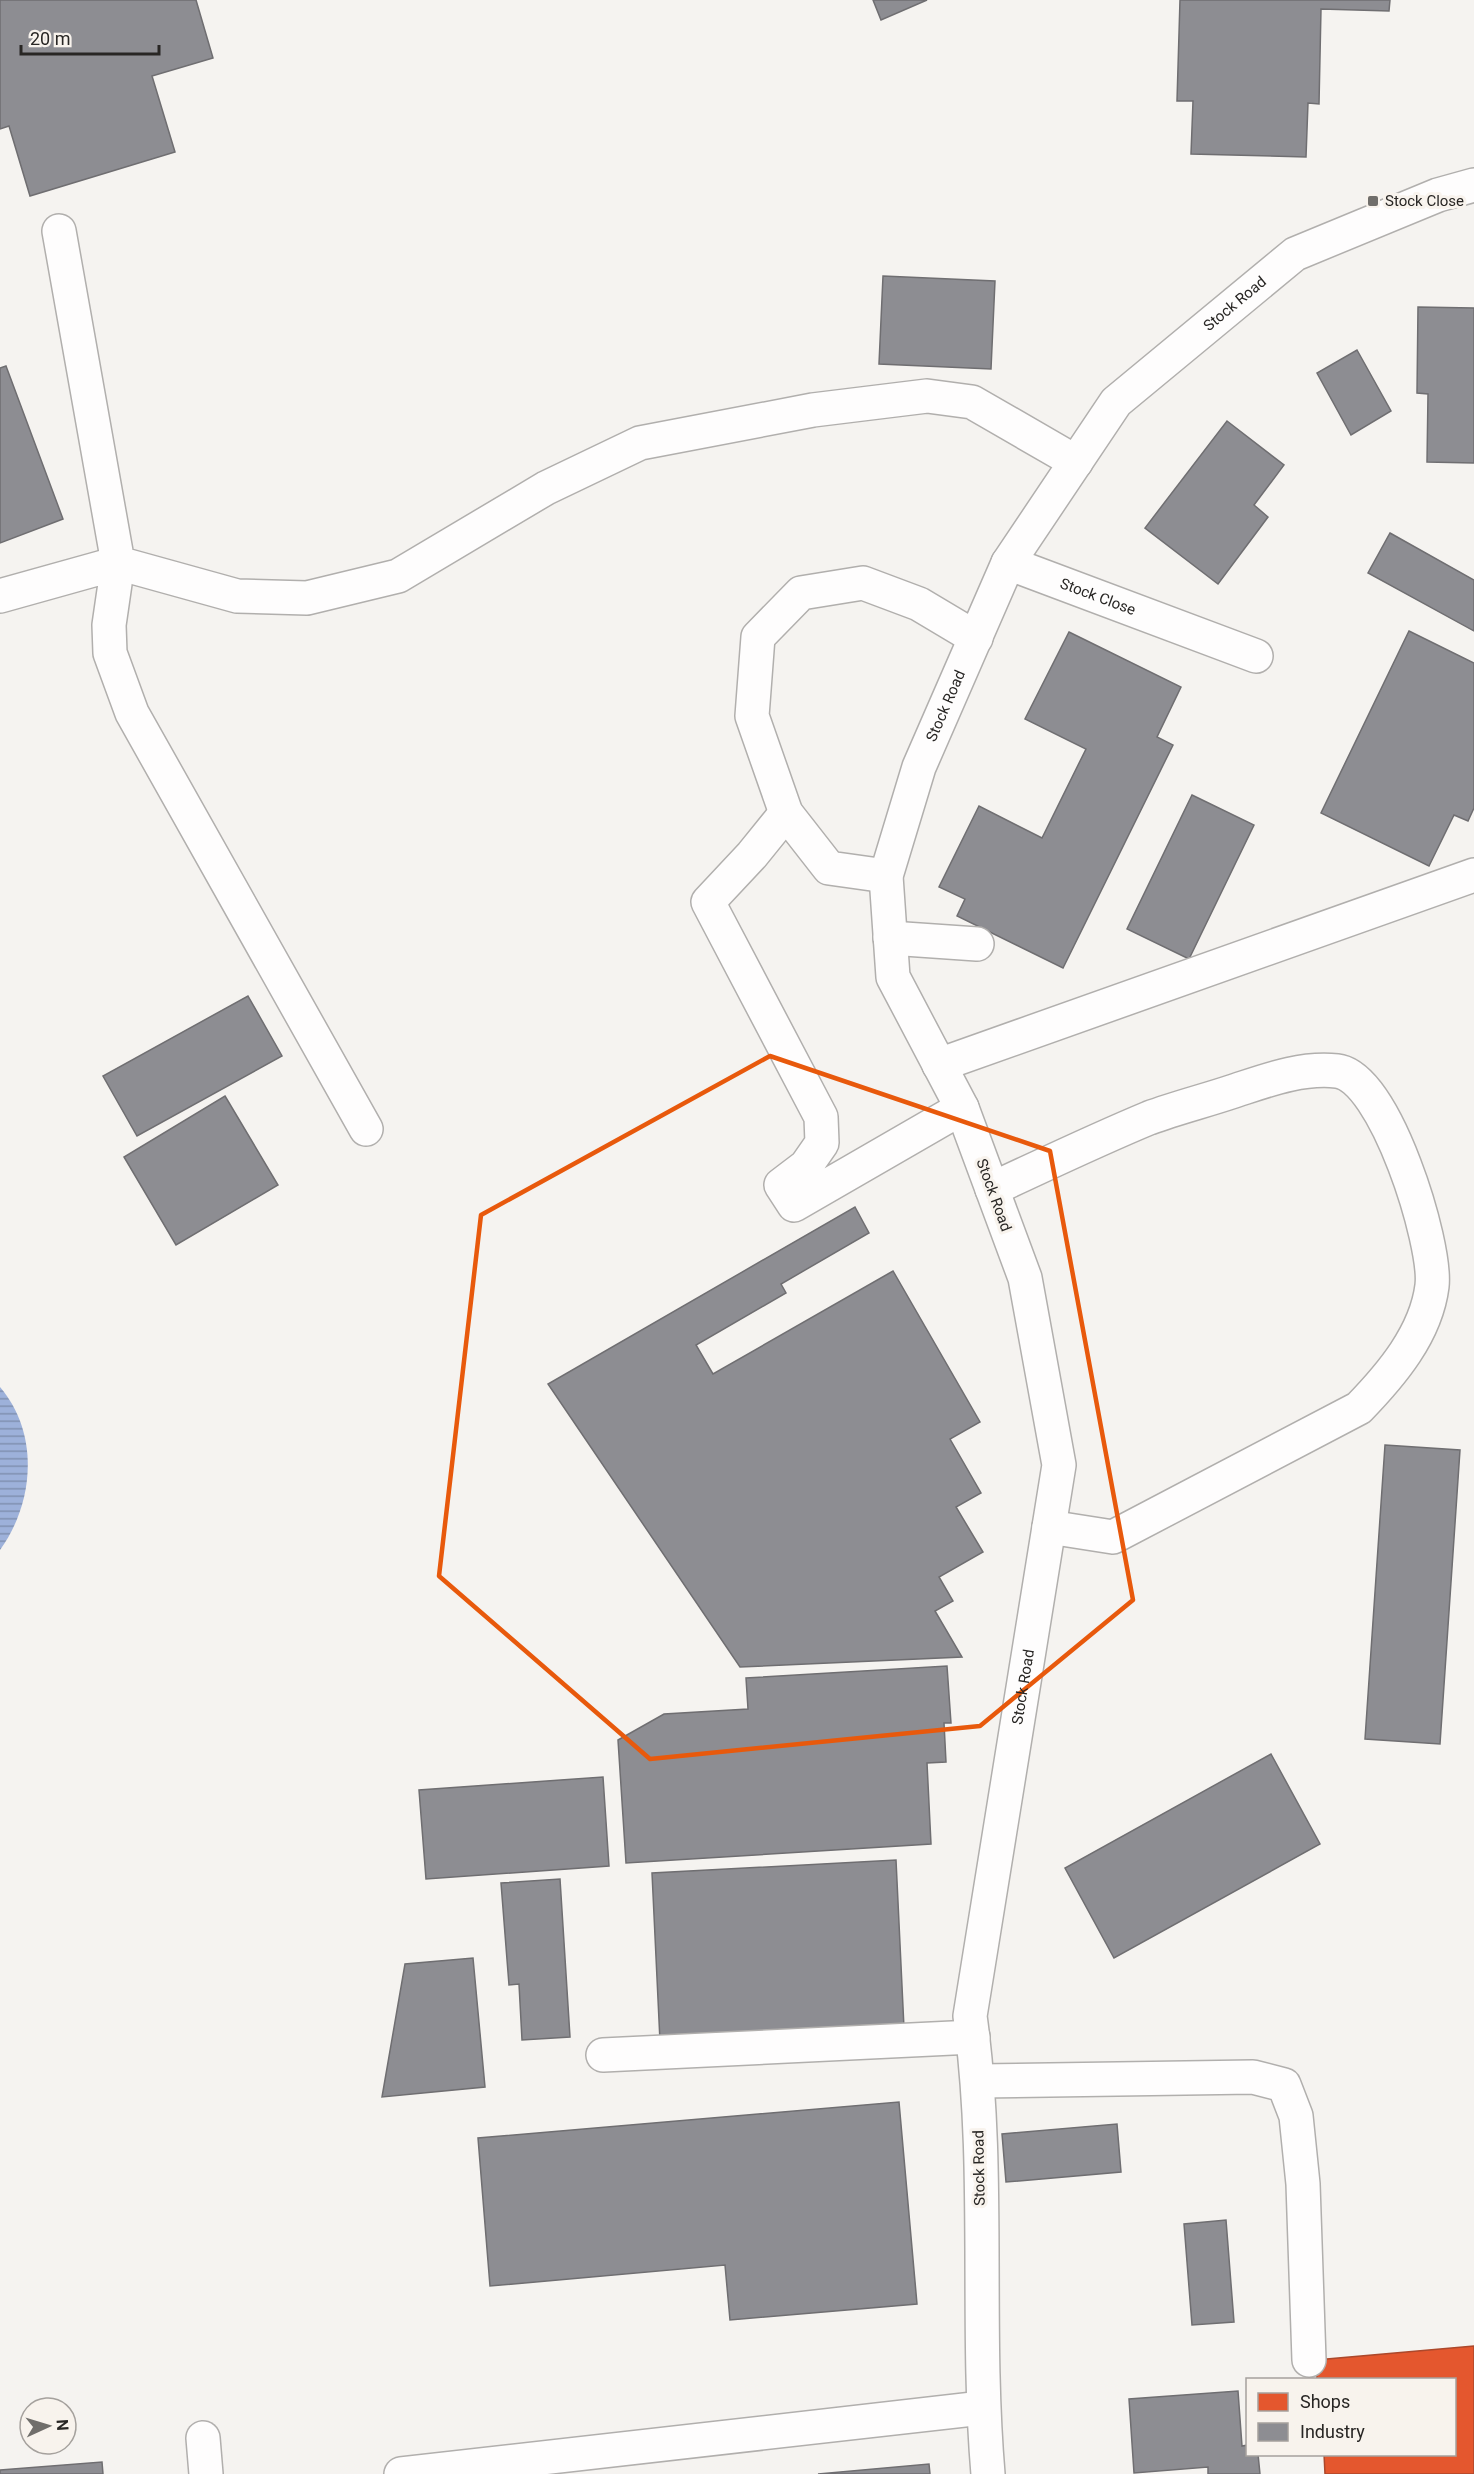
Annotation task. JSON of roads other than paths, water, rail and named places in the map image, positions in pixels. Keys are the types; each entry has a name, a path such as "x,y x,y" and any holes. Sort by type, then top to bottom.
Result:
{"street":[{"name":"Stock Road","path":"988,2474 982,2408 978,2081 970,2016 1059,1466 1025,1278 962,1108 893,977 886,876 919,767 1008,563 1116,402 1295,254 1438,195 1474,185"},
{"path":"59,231 118,564 109,625 110,653 132,713 366,1129"},
{"path":"0,596 118,564 237,596 307,598 398,576 546,488 640,443 813,410 927,396 972,402 1076,462"},
{"name":"Stock Close","path":"1008,563 1256,656"},
{"path":"886,876 829,868 786,813 752,717 758,637 801,593 862,584 919,604 976,638"},
{"path":"786,813 752,855 708,902 820,1117 822,1143 806,1166 781,1185 794,1205 962,1108"},
{"path":"939,1065 1474,875"},
{"path":"890,938 977,944"},
{"path":"992,1189 1151,1118 1289,1074 1339,1071 1366,1089 1401,1153 1427,1237 1432,1285 1421,1325 1390,1377 1359,1408 1113,1537 1049,1527"},
{"path":"603,2055 973,2037"},
{"path":"978,2081 1253,2077 1284,2085 1296,2116 1302,2184 1310,2360"},
{"path":"401,2474 982,2408"},
{"path":"203,2438 206,2474"}],"water":[{"path":"0,1387 13,1406 22,1426 27,1447 28,1468 20,1511 0,1550"}],"place":[{"name":"Stock Close","path":"1373,201"}]}
